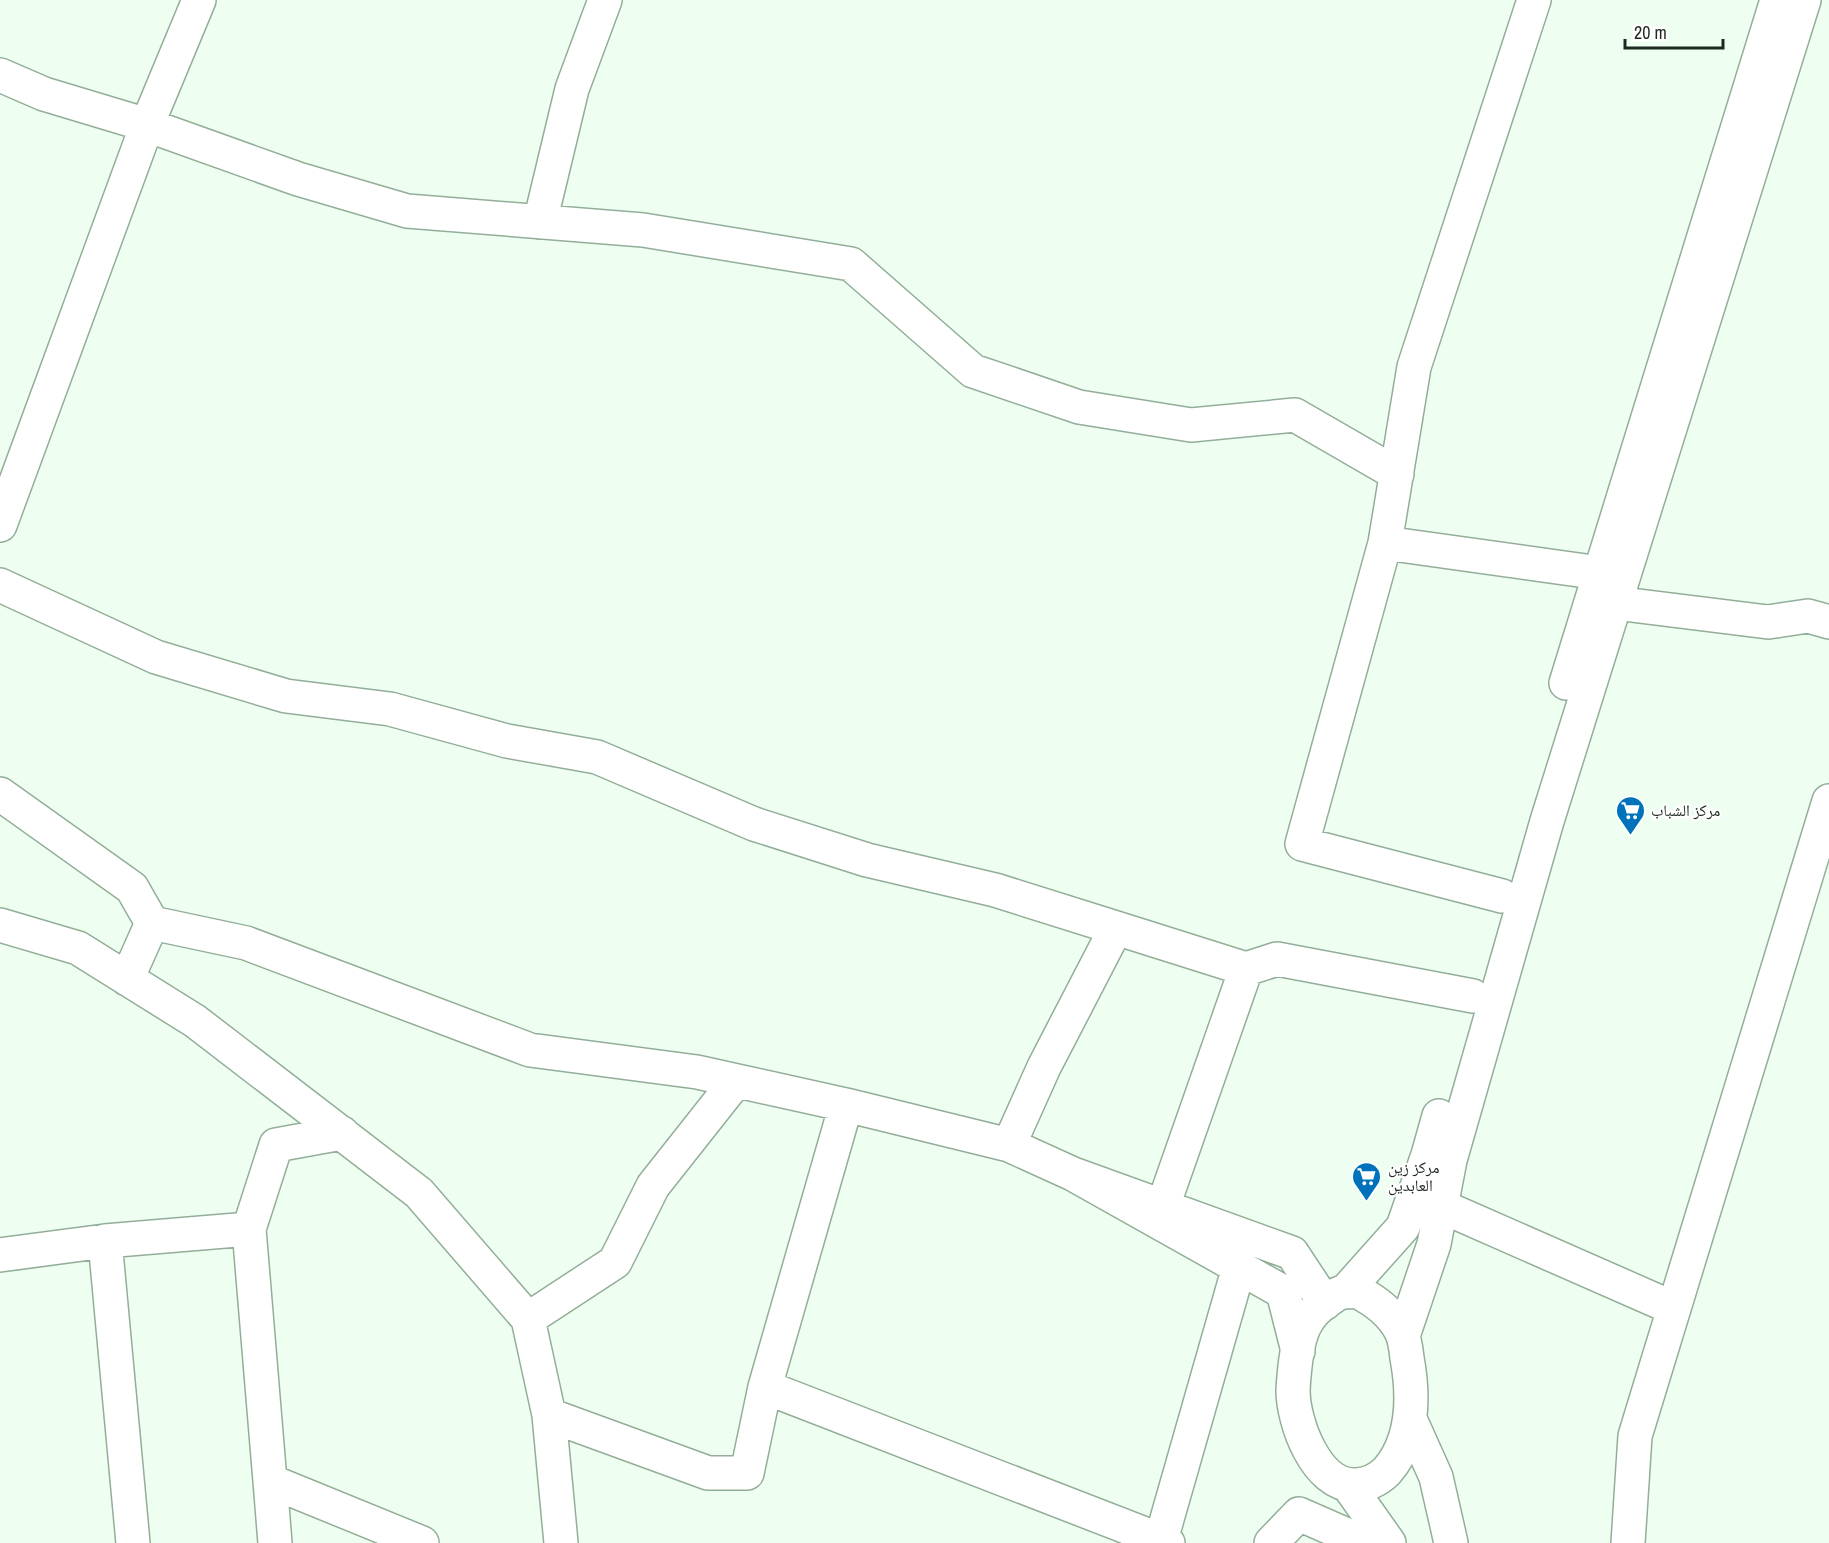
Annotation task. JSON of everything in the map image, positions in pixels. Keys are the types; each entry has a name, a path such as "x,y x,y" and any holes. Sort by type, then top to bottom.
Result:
{"street":[{"path":"0,525 147,125 199,0"},
{"path":"540,222 572,89 605,0"},
{"path":"1502,896 1302,844 1385,543 1414,367 1534,0"},
{"path":"1389,1543 1348,1485 1327,1474 1310,1453 1299,1425 1293,1391 1298,1351 1304,1327 1320,1306 1335,1297 1403,1227 1428,1155 1502,896 1777,0"},
{"path":"1403,1336 1434,1244 1450,1160 1544,832 1804,0"},
{"path":"0,75 45,94 147,125 298,179 407,211 643,231 851,264 973,370 1078,407 1191,425 1295,415 1397,474"},
{"path":"1385,543 1600,573"},
{"path":"0,585 156,657 286,696 390,709 507,741 597,757 754,824 867,860 994,890 1246,969 1277,958 1473,996"},
{"path":"1615,603 1768,622 1808,616 1829,622"},
{"path":"0,794 132,888 152,923 246,943 530,1050 697,1072 846,1105 1009,1145 1073,1174 1292,1253 1335,1297"},
{"path":"1628,1543 1635,1436 1829,801"},
{"path":"127,979 152,923"},
{"path":"0,925 78,948 195,1021 419,1193 528,1320 549,1415 561,1543"},
{"path":"1009,1145 1044,1067 1116,928"},
{"path":"1163,1206 1246,969"},
{"path":"528,1320 615,1262 653,1186 736,1081"},
{"path":"549,1415 708,1473 747,1473 765,1387 846,1105"},
{"path":"275,1543 249,1229 276,1145 342,1133"},
{"path":"1073,1174 1282,1292 1298,1351"},
{"path":"1441,1206 1674,1308"},
{"path":"0,1254 105,1240 249,1229"},
{"path":"105,1240 133,1543"},
{"path":"765,1387 1165,1542 1239,1268"},
{"path":"1335,1297 1358,1292 1379,1303 1397,1323 1403,1336 1412,1386 1410,1419 1402,1449 1386,1472 1367,1485 1348,1485"},
{"path":"1410,1419 1436,1478 1451,1543"},
{"path":"270,1481 422,1543"},
{"path":"1271,1543 1299,1514 1365,1543"}],"place":[{"name":"مركز الشباب","path":"1630,836"},
{"name":"مركز زين العابدين","path":"1367,1202"}]}
